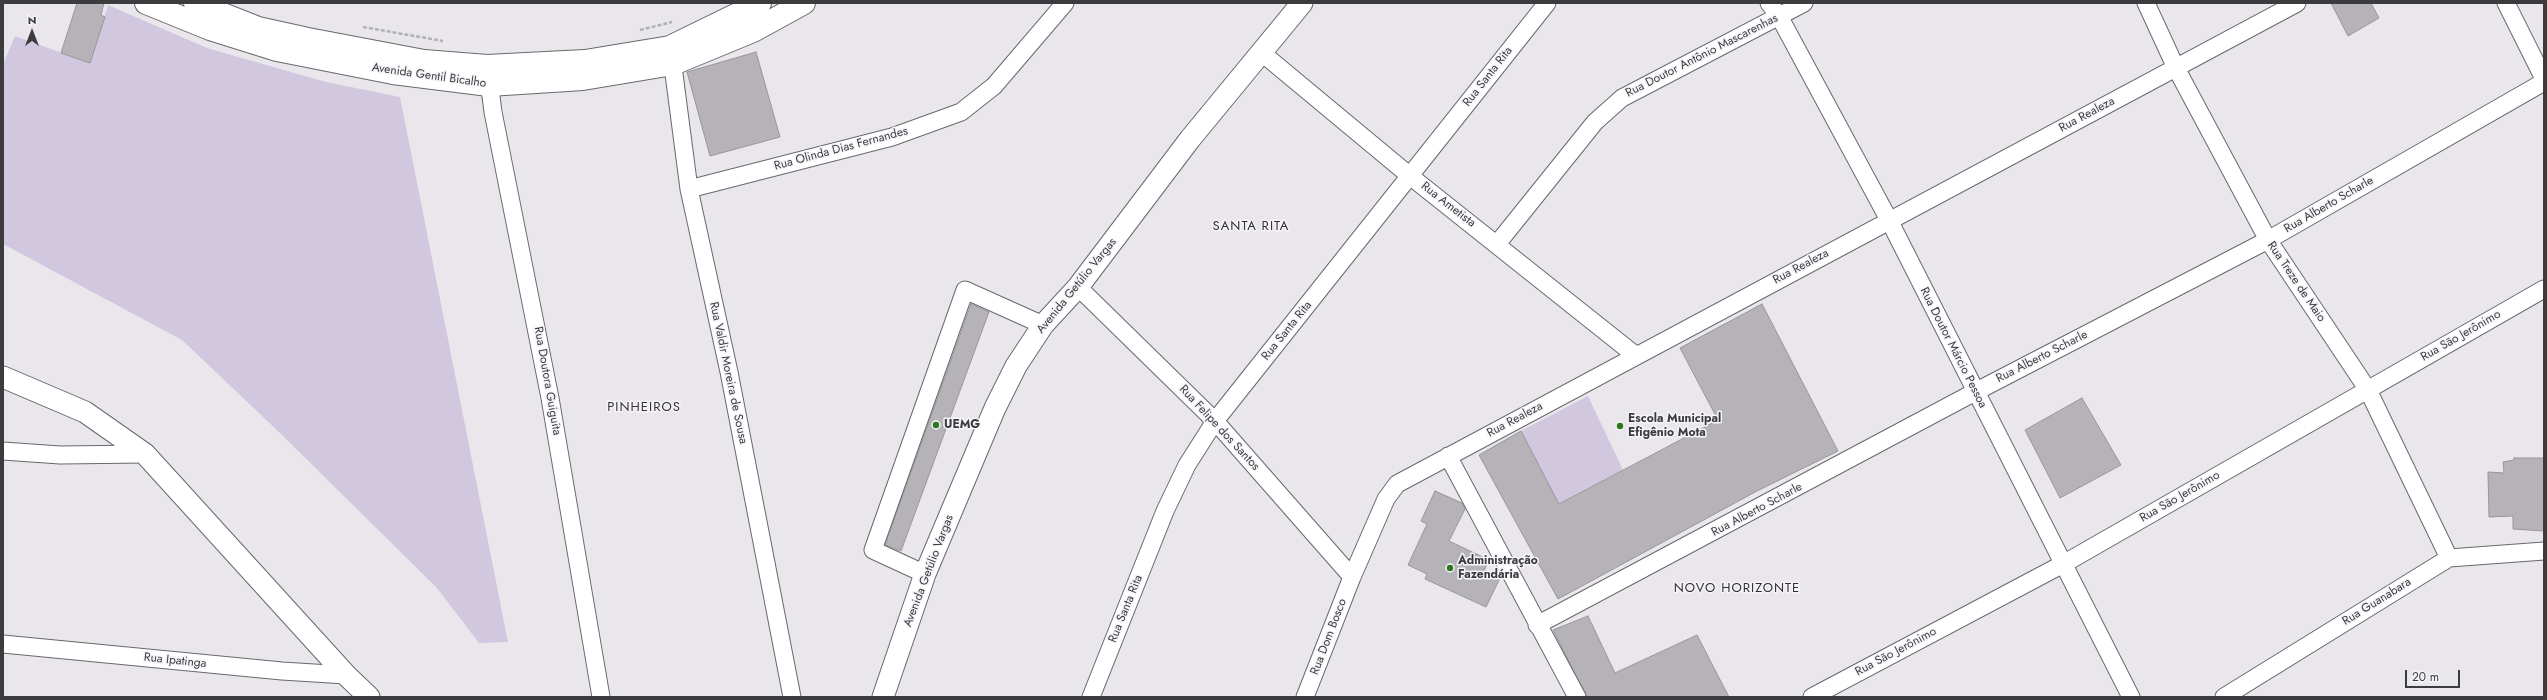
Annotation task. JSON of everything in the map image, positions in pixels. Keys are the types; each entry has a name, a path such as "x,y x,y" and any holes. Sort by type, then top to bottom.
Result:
{"main road":[{"name":"Avenida Gentil Bicalho","path":"146,3 210,29 277,50 393,73 583,79 672,56 753,30 804,3"},
{"name":"Avenida Gentil Bicalho","path":"195,3 258,28 424,61 488,76"},
{"name":"Avenida Gentil Bicalho","path":"672,56 760,3"}],"street":[{"name":"Rua Olinda Dias Fernandes","path":"689,189 892,138 961,112 994,86 1065,3"},
{"name":"Avenida Getúlio Vargas","path":"883,697 925,574 995,408 1016,366 1043,325 1078,287 1190,139 1302,3"},
{"name":"Rua Santa Rita","path":"1091,697 1165,511 1187,465 1215,421 1547,3"},
{"name":"Rua Doutor Antônio Mascarenhas","path":"1497,244 1595,122 1622,98 1774,10 1804,3"},
{"name":"Rua Treze de Maio","path":"2146,3 2176,68 2268,240 2368,390 2448,558"},
{"name":"Rua Realeza","path":"1352,577 1386,499 1397,484 1635,355 2297,3"},
{"path":"2506,3 2544,79"},
{"name":"Rua Doutor Márcio Pessoa","path":"1774,10 1889,220 1975,392 2065,563 2131,697"},
{"name":"Rua Ametista","path":"1262,53 1410,176 1635,355"},
{"name":"Rua Valdir Moreira de Sousa","path":"672,56 689,189 729,372 792,697"},
{"name":"Rua Doutora Guiguita","path":"488,76 550,398 601,697"},
{"name":"Rua Alberto Scharle","path":"1537,625 1975,392 2268,240 2544,82"},
{"name":"Rua Felipe dos Santos","path":"1078,287 1215,421 1352,577"},
{"name":"Rua São Jerônimo","path":"1812,697 2065,563 2544,289"},
{"path":"925,574 873,550 965,290 1043,325"},
{"path":"3,377 85,412 145,454 346,675 369,697"},
{"path":"3,451 60,455 145,454"},
{"path":"1448,456 1537,625 1577,697"},
{"name":"Rua Guanabara","path":"2224,697 2448,558 2544,551"},
{"name":"Rua Dom Bosco","path":"1305,697 1352,577"},
{"name":"Rua Ipatinga","path":"3,644 346,675"}],"path":[{"path":"634,31 679,21"},
{"path":"356,26 448,42"}],"shaded area":[{"path":"108,5 207,48 326,82 400,97 508,642 479,643 437,588 281,434 182,340 3,244 3,64 15,36 90,63"},
{"path":"1588,396 1623,470 1559,504 1521,431"}],"building":[{"path":"77,3 104,3 101,15 105,17 90,63 61,53"},
{"path":"2331,3 2371,3 2379,18 2348,36"},
{"path":"756,52 780,137 710,156 687,72"},
{"name":"UEMG","path":"971,304 989,312 901,551 885,545"},
{"path":"1762,304 1838,451 1757,491 1558,599 1479,455 1521,431 1559,504 1718,420 1680,348"},
{"path":"2082,398 2121,465 2060,498 2025,430"},
{"path":"2514,458 2544,458 2544,531 2513,529 2513,516 2489,517 2488,472 2504,473 2503,462 2514,460"},
{"name":"Administração Fazendária","path":"1435,491 1462,503 1465,509 1449,541 1489,560 1484,571 1500,578 1486,607 1425,579 1427,574 1408,565 1427,524 1421,521"},
{"path":"1588,616 1615,673 1697,635 1729,697 1587,697 1553,630"}],"place":[{"name":"UEMG","path":"936,425"},
{"name":"Escola Municipal Efigênio Mota","path":"1620,426"},
{"name":"Administração Fazendária","path":"1450,568"}],"district":[{"name":"SANTA RITA","path":"1251,227"},
{"name":"PINHEIROS","path":"644,408"},
{"name":"NOVO HORIZONTE","path":"1737,589"}]}
